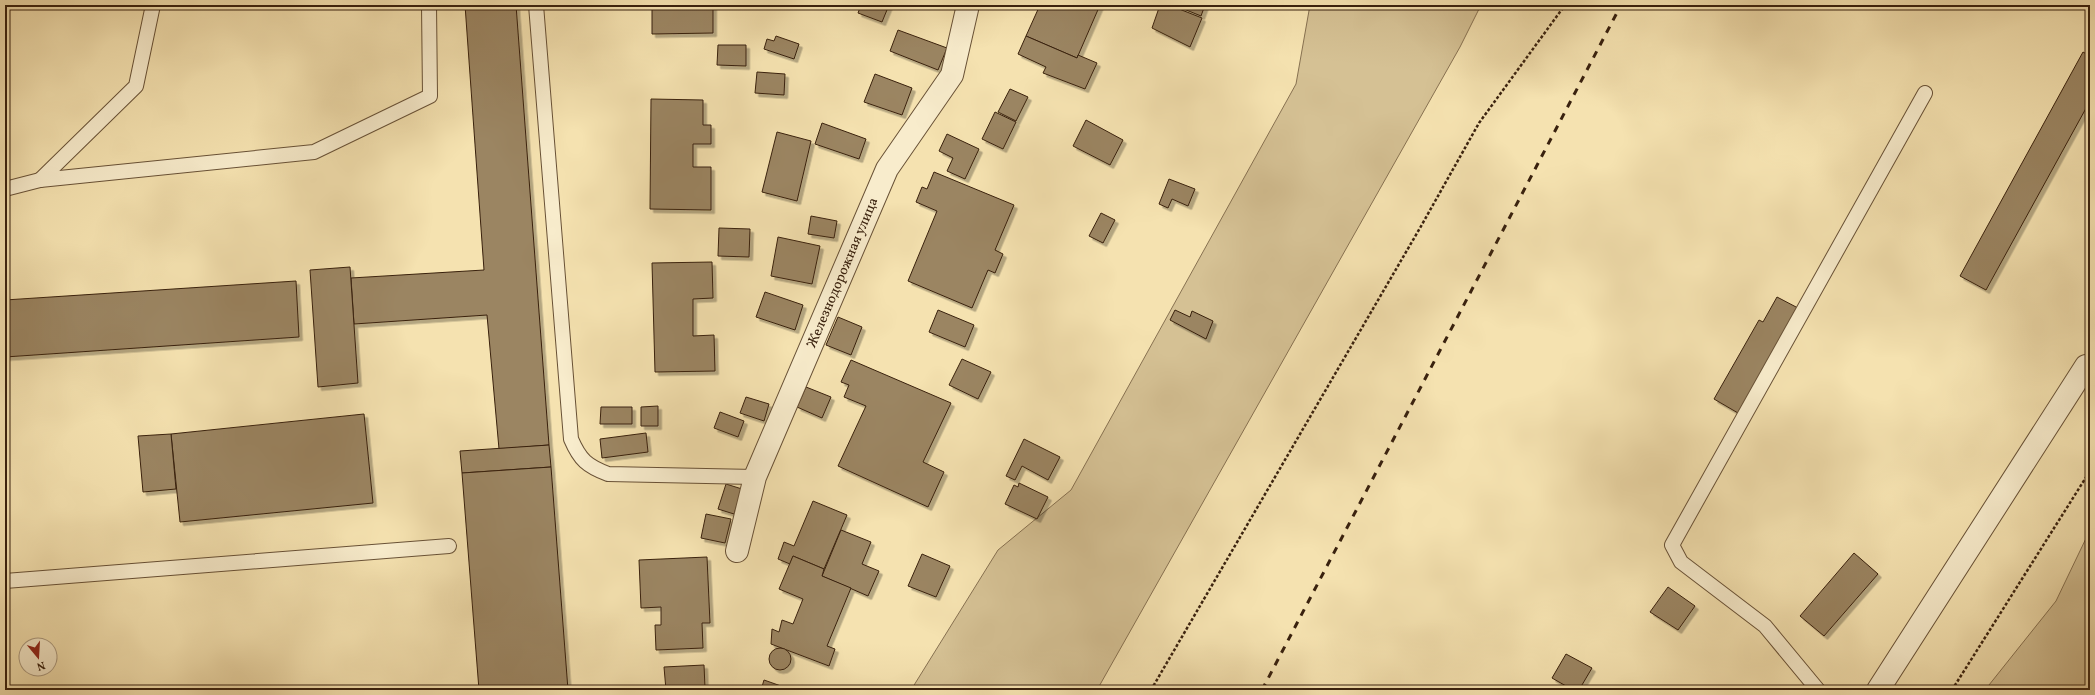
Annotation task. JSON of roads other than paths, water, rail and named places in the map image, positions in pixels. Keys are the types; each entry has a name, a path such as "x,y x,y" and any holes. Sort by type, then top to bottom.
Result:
{"street":[{"name":"Железнодорожная улица","path":"737,551 755,477 888,169 952,75 968,5"},
{"path":"1878,690 2086,366"}],"lane":[{"path":"40,180 136,86 153,5"},
{"path":"5,189 40,180 314,152 430,96 428,5"},
{"path":"536,5 571,439 578,454 592,468 608,474 755,477"},
{"path":"1818,690 1765,626 1681,562 1672,545 1925,93"},
{"path":"5,582 449,546"}],"railway":[{"path":"1262,690 1621,5"}]}
